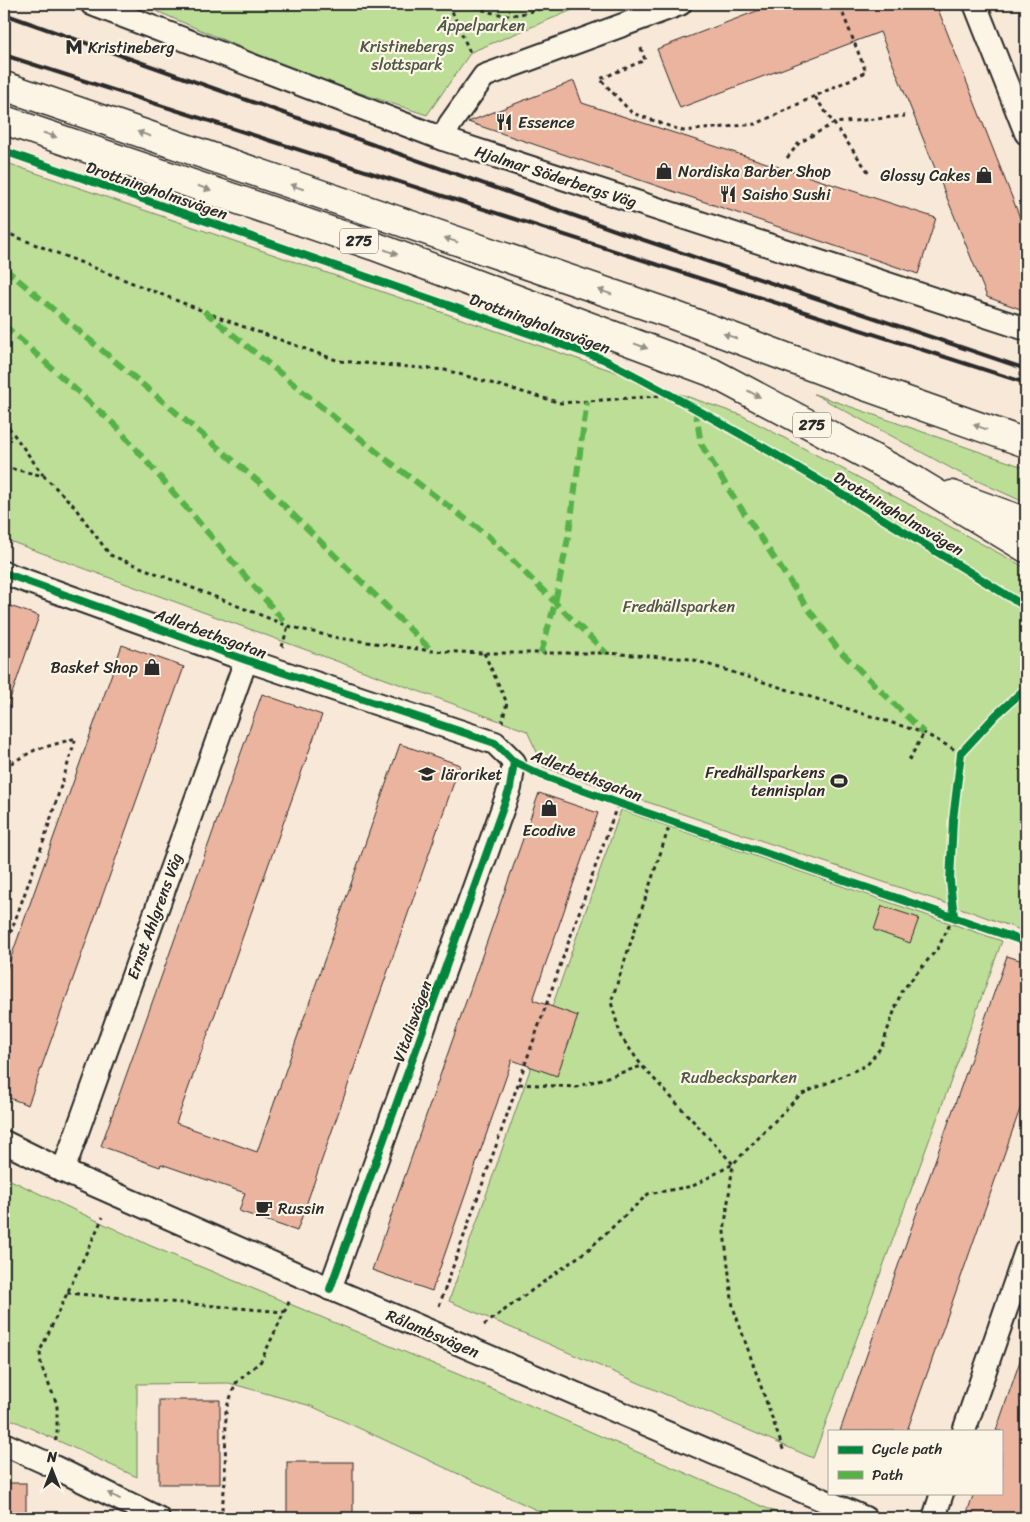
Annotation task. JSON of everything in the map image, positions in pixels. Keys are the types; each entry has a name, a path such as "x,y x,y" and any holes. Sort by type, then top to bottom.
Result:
{"main road":[{"name":"275","path":"4,86 668,313 842,378 1026,443"},
{"name":"Drottningholmsvägen","path":"4,120 374,246 711,372 914,480 1026,522"},
{"path":"914,480 1026,548"}],"street":[{"name":"Hjalmar Söderbergs Väg","path":"92,4 444,139 1026,329"},
{"path":"444,139 450,124 484,76 680,4"},
{"path":"975,4 1026,133"},
{"name":"Adlerbethsgatan","path":"4,573 246,660 495,743 514,762"},
{"name":"Ernst Ahlgrens Väg","path":"63,1171 246,660"},
{"name":"Vitalisvägen","path":"330,1289 510,788 514,762"},
{"name":"Rålambsvägen","path":"4,1142 63,1171 330,1289 865,1518"},
{"path":"964,1430 1026,1252"},
{"path":"4,1444 158,1518"},
{"path":"934,1518 942,1494"}],"path":[{"path":"449,4 472,58"},
{"path":"467,4 501,15 512,16 525,14 551,5 554,10 566,4"},
{"path":"641,48 645,60 600,79 632,113 683,131 756,124 866,72 839,4"},
{"path":"815,97 869,173"},
{"path":"787,158 799,143 834,123 905,116"},
{"path":"5,233 236,324 339,361 445,370 561,403 673,395"},
{"path":"656,386 681,400"},
{"path":"4,421 44,476 73,505 110,555 288,626 347,639 432,651 606,653 691,659 924,733 960,753"},
{"path":"4,466 44,476"},
{"path":"484,653 507,703 495,743"},
{"path":"910,760 924,733"},
{"path":"4,767 34,750 76,738 44,840 4,952"},
{"path":"960,763 960,753 966,747"},
{"path":"439,1306 618,803"},
{"path":"662,818 681,824"},
{"path":"671,821 611,1002 620,1037 642,1066 733,1164"},
{"path":"484,1325 589,1250 648,1194 693,1186 733,1164 800,1095 866,1065 882,1046 901,992 938,948 954,916 953,907"},
{"path":"944,913 963,920"},
{"path":"519,1084 576,1088 642,1066"},
{"path":"733,1164 724,1232 733,1307 784,1452"},
{"path":"57,1436 57,1404 41,1366 40,1351 103,1217"},
{"path":"67,1293 284,1312"},
{"path":"221,1518 226,1482 226,1409 236,1383 261,1361 290,1300"}],"green space":[{"name":"Kristinebergs slottspark","path":"140,4 587,4 471,52 427,115 305,75"},
{"name":"Fredhällsparken","path":"4,162 741,415 1026,568 1026,932 544,767 527,731 4,539"},
{"path":"814,394 1026,468 1026,503 958,472"},
{"name":"Rudbecksparken","path":"621,810 1002,941 813,1458 449,1301"},
{"path":"4,1177 151,1246 467,1378 789,1518 554,1518 311,1406 229,1383 137,1384 137,1477 4,1416"}],"building":[{"path":"775,4 936,4 1026,233 1026,311 987,297 880,32 680,108 657,49"},
{"path":"574,81 582,103 936,218 918,274 468,122"},
{"path":"4,604 39,616 7,708 4,708"},
{"path":"122,645 184,667 28,1105 4,1096 4,977"},
{"path":"262,694 322,715 176,1123 257,1152 400,744 460,765 297,1231 239,1211 245,1193 161,1164 160,1167 101,1146"},
{"path":"539,793 598,813 533,1000 578,1016 557,1076 512,1060 432,1291 372,1270"},
{"path":"882,906 919,918 910,943 874,930"},
{"path":"1007,956 1026,962 1026,1092 907,1430 840,1430"},
{"path":"1023,1352 1026,1353 1026,1518 965,1518 974,1494 1002,1494 1002,1430 996,1430"},
{"path":"159,1400 220,1400 220,1484 159,1484"},
{"path":"287,1462 353,1462 353,1518 287,1518"},
{"path":"4,1483 26,1483 26,1518 4,1518"}],"railway":[{"path":"4,14 626,234 1026,369"},
{"path":"4,55 1026,383"}],"marked path":[{"path":"4,268 266,488 432,651"},
{"path":"204,311 383,457 487,535 606,653"},
{"path":"4,325 117,427 288,626"},
{"path":"541,653 555,603 569,533 587,401"},
{"path":"695,408 701,444 802,600 837,648 924,733"}],"cycle path":[{"path":"4,151 603,359 764,448 1026,607"},
{"path":"4,573 246,660 495,743 514,762 541,775 618,803 1026,942"},
{"path":"954,916 950,881 953,820 961,753 996,715 1026,688"},
{"path":"330,1289 510,788 514,762"}],"place":[{"name":"Kristineberg","path":"74,47"},
{"name":"Essence","path":"504,122"},
{"name":"Nordiska Barber Shop","path":"664,171"},
{"name":"Glossy Cakes","path":"984,175"},
{"name":"Saisho Sushi","path":"728,194"},
{"name":"Basket Shop","path":"152,667"},
{"name":"läroriket","path":"427,774"},
{"name":"Fredhällsparkens tennisplan","path":"839,781"},
{"name":"Ecodive","path":"549,808"},
{"name":"Russin","path":"264,1208"}],"park label":[{"name":"Äppelparken","path":"481,25"}]}
